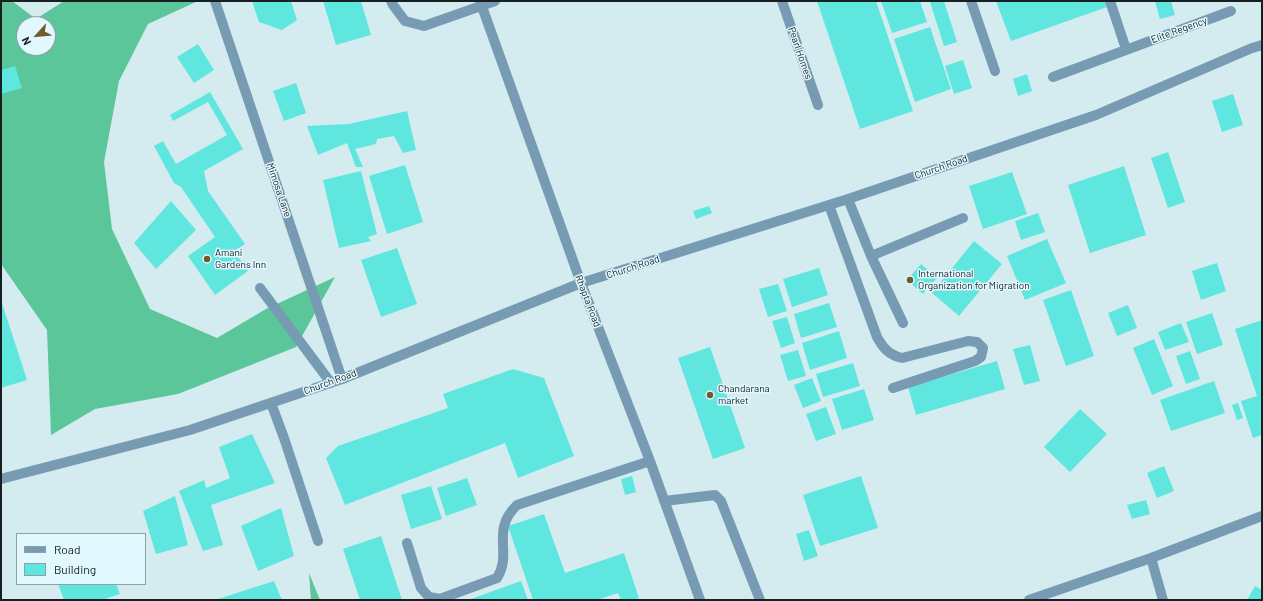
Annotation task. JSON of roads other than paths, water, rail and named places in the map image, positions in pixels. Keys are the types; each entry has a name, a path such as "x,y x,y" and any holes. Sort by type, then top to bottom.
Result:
{"street":[{"name":"Mimosa Lane","path":"215,1 342,379"},
{"path":"391,1 393,6 405,21 424,26 481,4 495,1"},
{"name":"Pearl Homes","path":"782,1 818,105"},
{"path":"971,1 995,71"},
{"path":"1110,1 1126,49"},
{"name":"Rhapta Road","path":"481,4 581,283 650,461 700,600"},
{"name":"Elite Regency","path":"1053,77 1231,11"},
{"name":"Church Road","path":"1,479 190,430 342,379 581,283 848,199 1096,115 1262,45"},
{"path":"848,199 871,256 903,323"},
{"path":"829,205 877,337 883,348 894,356 902,358 968,341 977,342 983,348 981,357 975,361 894,388"},
{"path":"871,256 963,218"},
{"path":"260,288 330,383"},
{"path":"271,403 318,541"},
{"path":"407,543 421,588 429,597 440,600 497,578 501,572 503,563 503,526 510,511 517,505 650,461"},
{"path":"664,501 715,495 721,501 760,600"},
{"path":"1028,600 1150,558 1262,516"},
{"path":"1150,558 1163,600"}],"place":[{"name":"Amani Gardens Inn","path":"207,259"},
{"name":"International Organization for Migration","path":"910,280"},
{"name":"Chandarana market","path":"710,395"}]}
